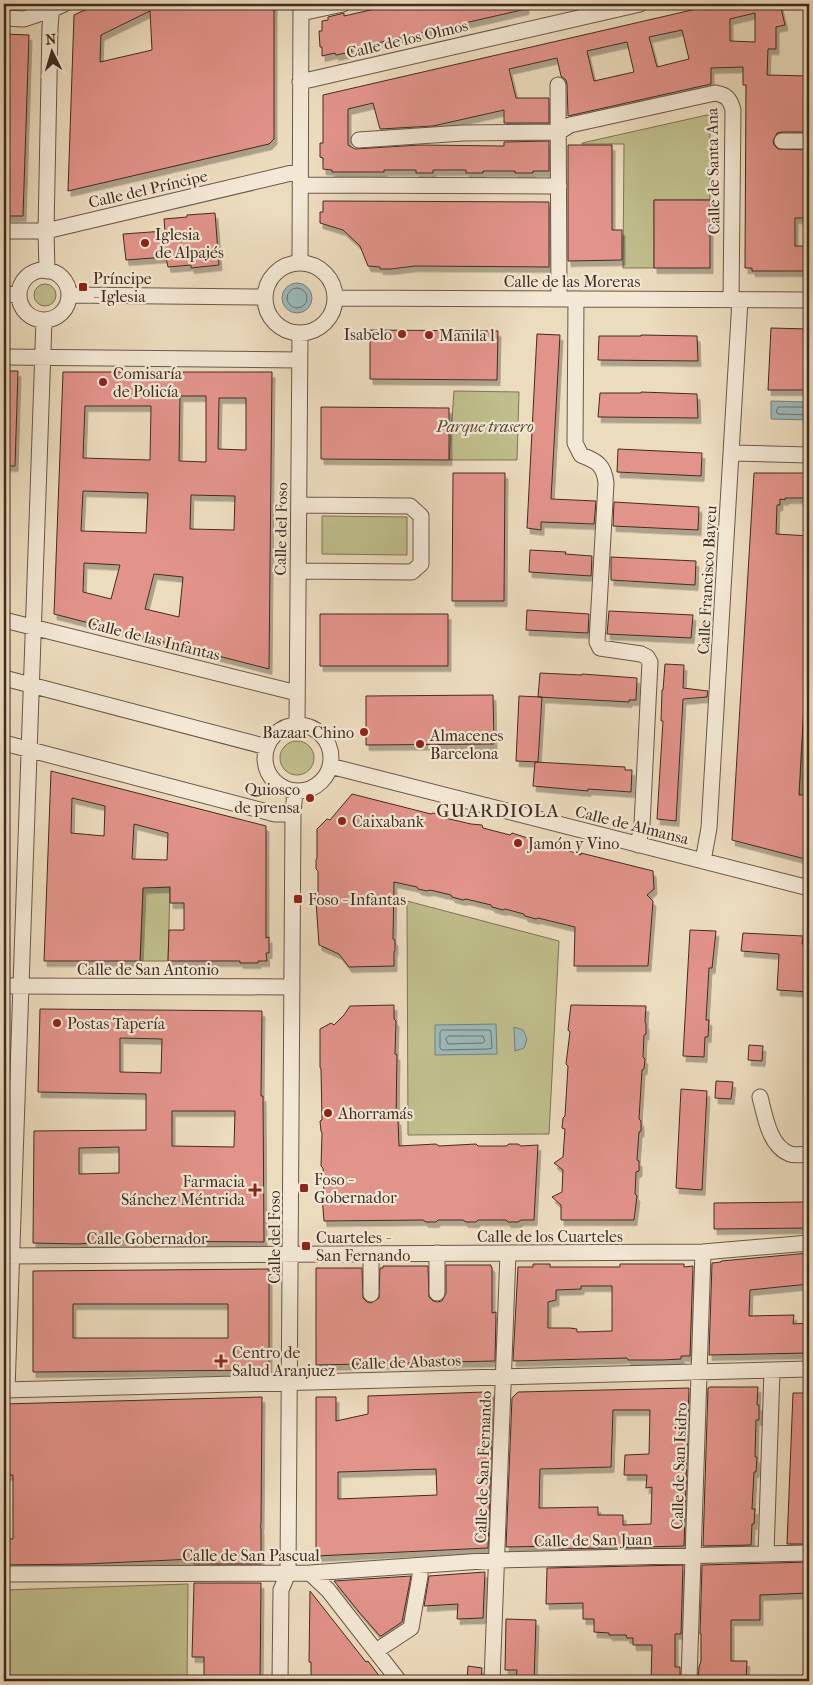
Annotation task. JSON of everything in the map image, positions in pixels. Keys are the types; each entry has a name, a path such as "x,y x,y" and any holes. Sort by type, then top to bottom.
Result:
{"street":[{"path":"300,263 301,8 343,4"},
{"name":"Calle de los Olmos","path":"300,82 640,4"},
{"path":"4,18 24,19 54,5 46,231 47,271"},
{"path":"558,85 560,299"},
{"name":"Calle de Santa Ana","path":"559,132 570,125 715,93 723,94 730,99 733,110 735,300"},
{"path":"359,140 463,134 559,132"},
{"path":"782,140 809,141"},
{"name":"Calle del Príncipe","path":"4,231 46,231 300,178 559,186"},
{"path":"300,263 310,264 320,269 328,277 334,287 335,298 334,309 328,320 320,328 300,333 287,331 278,325 266,308 265,297 269,282 279,270 288,265 300,263"},
{"path":"39,271 47,271 60,277 68,288 68,296 64,310 58,315 44,320 36,319 23,309 11,294 25,279 39,271"},
{"path":"68,296 265,297"},
{"name":"Calle de las Moreras","path":"335,298 809,300"},
{"path":"576,299 575,443 580,455 594,460 605,472 606,483 597,642 600,648 641,654 647,656 650,662 642,825 638,845"},
{"name":"Calle Francisco Bayeu","path":"704,861 709,828 732,453 735,300"},
{"path":"6,1390 8,1256 21,986 44,320"},
{"name":"Calle del Foso","path":"297,725 300,333"},
{"path":"4,357 300,360"},
{"path":"732,453 809,455"},
{"path":"298,571 412,572 421,564 421,516 410,506 299,505"},
{"name":"Calle de las Infantas","path":"4,620 297,693"},
{"path":"4,678 267,747"},
{"path":"297,725 307,726 316,731 328,746 331,756 330,766 320,782 313,787 294,791 283,788 273,780 268,773 265,756 272,738 279,731 297,725"},
{"path":"4,743 275,814 293,814"},
{"name":"Calle de Almansa","path":"330,766 809,888"},
{"name":"Calle del Foso","path":"280,1681 281,1590 288,1573 294,791"},
{"name":"Calle de San Antonio","path":"4,986 292,987"},
{"path":"760,1097 766,1120 777,1146 791,1154 809,1154"},
{"name":"Calle de los Cuarteles","path":"291,1255 703,1252 809,1242"},
{"name":"Calle de San Isidro","path":"689,1681 703,1252"},
{"name":"Calle de San Fernando","path":"492,1681 508,1253"},
{"path":"371,1254 371,1294"},
{"path":"437,1254 437,1293"},
{"name":"Calle Gobernador","path":"8,1256 291,1255"},
{"name":"Calle de Abastos","path":"6,1390 809,1369"},
{"path":"766,1554 772,1370"},
{"name":"Calle de San Juan","path":"497,1560 809,1553"},
{"name":"Calle de San Pascual","path":"4,1574 310,1573 497,1560"},
{"path":"376,1651 411,1628 420,1566"},
{"path":"310,1573 328,1590 399,1681"}],"green space":[{"path":"707,115 710,116 710,200 654,200 654,268 623,268 624,144 582,143"},
{"path":"45,284 53,287 56,295 53,303 45,306 37,303 34,295 37,287"},
{"name":"Parque trasero","path":"454,391 519,392 517,460 449,460"},
{"path":"322,516 407,517 407,555 322,554"},
{"path":"809,613 809,795 799,795"},
{"path":"297,741 304,742 309,746 313,751 313,765 309,770 304,774 297,775 290,774 285,770 281,765 280,758 281,751 285,746 290,742"},
{"path":"143,887 170,887 168,961 140,961"},
{"path":"407,901 559,941 549,1134 408,1135"},
{"path":"188,1584 187,1681 4,1681 4,1590"}],"water":[{"path":"297,283 303,284 311,292 311,304 303,312 297,313 291,312 283,304 282,298 283,292 291,284"},
{"path":"771,401 809,402 809,420 771,419"},
{"path":"496,1024 497,1054 435,1055 435,1025"},
{"path":"514,1027 523,1030 527,1039 524,1048 515,1051"}],"building":[{"path":"98,4 274,4 274,139 269,144 68,191 74,15","holes":["150,11 152,50 100,62 101,35"]},
{"path":"397,4 526,4 526,9 351,49 352,52 322,56 319,31 322,31 322,21 328,20 328,17 344,13 344,16"},
{"path":"718,4 780,4 785,25 776,27 776,49 768,49 767,75 809,76 809,132 777,133 773,141 778,149 809,150 809,218 795,218 795,246 809,246 808,271 752,271 752,268 745,268 746,85 743,85 743,67 711,68 711,84 568,116 567,84 566,80 561,76 557,58 509,69 516,98 549,98 549,123 504,123 504,110 433,126 380,129 373,103 348,109 348,145 355,149 420,145 504,146 504,142 549,141 549,171 533,171 533,173 483,171 483,173 466,173 466,170 433,170 433,173 416,173 416,170 332,172 332,170 323,169 323,158 320,157 320,143 323,143 323,95","holes":["755,13 755,42 730,41 730,19","682,30 689,59 657,67 649,37","627,42 634,72 594,81 587,51"]},
{"path":"4,34 29,35 23,216 4,216"},
{"path":"568,145 612,145 612,230 622,230 622,260 568,261"},
{"path":"654,200 710,200 710,268 654,268"},
{"path":"323,201 549,202 549,267 415,266 380,269 380,267 368,266 360,246 343,230 320,223"},
{"path":"215,213 219,265 191,268 191,265 168,267 166,257 126,260 123,234 165,231 164,219"},
{"path":"771,328 809,329 809,390 768,390"},
{"path":"370,330 498,331 497,380 370,379"},
{"path":"537,334 560,335 551,499 596,501 594,524 541,522 541,530 527,528"},
{"path":"599,336 697,336 698,361 598,360"},
{"path":"4,371 18,371 15,466 4,466"},
{"path":"63,372 272,372 269,669 54,614","holes":["180,396 206,396 206,462 179,461","219,398 246,398 246,450 218,449","85,406 151,406 150,460 83,458","83,491 148,493 146,533 81,531","191,495 235,496 234,530 190,529","84,563 120,565 111,599 83,592","154,574 183,577 179,617 145,609"]},
{"path":"600,393 697,394 698,418 598,417"},
{"path":"321,407 449,408 449,460 321,459"},
{"path":"618,449 702,453 701,476 617,472"},
{"path":"453,473 505,473 504,601 452,601"},
{"path":"754,473 809,473 809,498 780,499 780,505 777,505 776,534 809,536 809,613 799,795 809,795 809,860 732,840"},
{"path":"614,502 699,507 698,530 613,526"},
{"path":"530,550 592,556 591,576 529,572"},
{"path":"611,557 696,561 695,585 611,580"},
{"path":"527,610 589,614 588,633 526,630"},
{"path":"609,611 693,615 691,638 607,634"},
{"path":"320,614 448,614 448,666 320,666"},
{"path":"665,664 684,665 683,688 708,691 707,697 683,699 676,821 657,819 663,721 661,721 662,690"},
{"path":"540,673 637,678 636,700 629,700 629,702 538,697"},
{"path":"493,695 494,744 366,745 366,696"},
{"path":"519,696 542,697 538,762 516,761"},
{"path":"535,762 625,767 625,770 632,770 631,792 588,789 588,791 533,786"},
{"path":"51,771 266,826 266,938 269,937 269,953 266,953 267,961 240,963 240,961 168,961 169,930 184,930 184,903 170,903 170,887 143,888 140,961 44,961","holes":["72,798 105,806 104,836 71,833","134,824 168,833 167,860 132,859"]},
{"path":"352,794 433,813 445,818 482,825 483,828 510,835 512,833 543,843 554,844 581,855 581,853 653,871 654,889 647,895 653,901 648,966 574,966 575,927 536,919 524,914 492,907 491,905 466,899 463,900 451,895 394,882 394,966 349,967 339,954 319,945 316,901 318,899 318,871 316,869 316,860 317,829 327,819 330,820"},
{"path":"690,930 716,931 712,968 709,968 706,1020 709,1020 708,1037 705,1037 704,1057 683,1056"},
{"path":"743,933 803,936 802,944 809,945 809,992 777,990 779,954 741,951"},
{"path":"394,1005 394,1019 396,1021 395,1054 397,1055 396,1118 398,1120 399,1146 436,1144 439,1146 476,1144 478,1146 538,1145 534,1220 521,1220 518,1222 508,1222 506,1220 478,1220 476,1222 466,1222 463,1220 438,1220 436,1222 426,1222 423,1220 324,1221 322,1197 324,1195 323,1168 321,1166 322,1133 320,1121 322,1120 320,1029 331,1023 334,1025 350,1006"},
{"path":"571,1005 646,1006 646,1034 644,1035 643,1057 645,1059 644,1069 642,1070 639,1119 641,1121 641,1131 639,1132 637,1160 639,1161 639,1171 636,1172 635,1194 637,1196 634,1220 561,1220 561,1205 552,1197 562,1192 563,1170 554,1163 563,1157 565,1129 562,1128 565,1116 568,1066 566,1064"},
{"path":"40,1009 262,1011 261,1096 263,1096 264,1242 118,1241 78,1244 33,1243 34,1131 146,1130 146,1094 38,1092","holes":["120,1038 162,1039 161,1073 120,1072","172,1111 235,1111 234,1147 172,1146","119,1147 119,1173 79,1174 79,1148"]},
{"path":"749,1045 763,1046 762,1061 748,1060"},
{"path":"716,1081 733,1082 731,1099 715,1098"},
{"path":"681,1089 707,1091 702,1190 676,1188"},
{"path":"809,1202 809,1228 714,1229 714,1203"},
{"path":"809,1253 809,1284 750,1290 749,1316 794,1315 793,1324 809,1323 809,1353 709,1355 712,1263"},
{"path":"533,1264 550,1264 550,1267 620,1267 620,1264 684,1264 684,1267 693,1266 690,1356 681,1356 681,1359 662,1360 628,1360 627,1358 513,1361 518,1267 533,1267","holes":["581,1286 612,1286 612,1331 577,1332 577,1329 570,1328 548,1328 548,1302 556,1300 556,1290 581,1289"]},
{"path":"446,1265 491,1265 492,1313 496,1312 495,1361 316,1365 316,1268 362,1268 363,1298 371,1303 379,1298 380,1268 383,1268 383,1266 428,1266 429,1297 437,1302 442,1301 446,1293"},
{"path":"269,1269 269,1370 33,1372 33,1271","holes":["73,1304 228,1304 228,1338 73,1338"]},
{"path":"758,1387 757,1405 759,1405 759,1420 756,1420 755,1457 757,1457 756,1472 754,1472 752,1509 755,1509 751,1545 703,1546 708,1388"},
{"path":"689,1388 684,1546 559,1549 559,1546 506,1547 512,1398 518,1392","holes":["613,1410 650,1410 649,1454 625,1455 624,1475 647,1475 646,1488 652,1487 651,1524 623,1525 623,1515 598,1515 598,1507 539,1508 540,1469 611,1467"]},
{"path":"492,1393 488,1548 316,1556 316,1397 336,1397 336,1421 368,1414 368,1396","holes":["436,1469 437,1495 338,1499 338,1472"]},
{"path":"793,1393 809,1393 809,1544 787,1544"},
{"path":"262,1397 261,1564 194,1564 194,1559 84,1564 4,1565 4,1538 13,1539 13,1475 4,1475 4,1404"},
{"path":"809,1562 809,1593 760,1595 760,1620 731,1620 731,1661 747,1661 746,1681 698,1681 701,1661 702,1565"},
{"path":"683,1565 681,1634 675,1634 675,1667 680,1667 680,1681 651,1681 652,1645 633,1645 633,1638 627,1638 626,1635 609,1635 609,1633 594,1632 594,1619 583,1619 583,1603 546,1604 547,1568"},
{"path":"485,1572 483,1618 457,1619 458,1604 424,1606 429,1576"},
{"path":"411,1576 402,1622 381,1636 334,1581"},
{"path":"194,1583 261,1583 260,1681 204,1681 204,1657 192,1657"},
{"path":"310,1591 383,1681 311,1681 311,1662 309,1662"},
{"path":"506,1619 536,1620 534,1681 516,1681 517,1670 505,1670"},
{"path":"468,1666 482,1668 481,1681 467,1681"}],"place":[{"name":"Iglesia de Alpajés","path":"145,243"},
{"name":"Príncipe - Iglesia","path":"83,287"},
{"name":"Isabelo","path":"402,334"},
{"name":"Manila l","path":"429,335"},
{"name":"Comisaría de Policía","path":"103,382"},
{"name":"Bazaar Chino","path":"364,732"},
{"name":"Almacenes Barcelona","path":"420,744"},
{"name":"Quiosco de prensa","path":"310,798"},
{"name":"Caixabank","path":"342,821"},
{"name":"Jamón y Vino","path":"518,843"},
{"name":"Foso - Infantas","path":"298,899"},
{"name":"Postas Tapería","path":"57,1023"},
{"name":"Ahorramás","path":"328,1113"},
{"name":"Foso - Gobernador","path":"304,1188"},
{"name":"Farmacia Sánchez Méntrida","path":"255,1190"},
{"name":"Cuarteles - San Fernando","path":"306,1246"},
{"name":"Centro de Salud Aranjuez","path":"221,1361"}],"district":[{"name":"GUARDIOLA","path":"498,811"}]}
